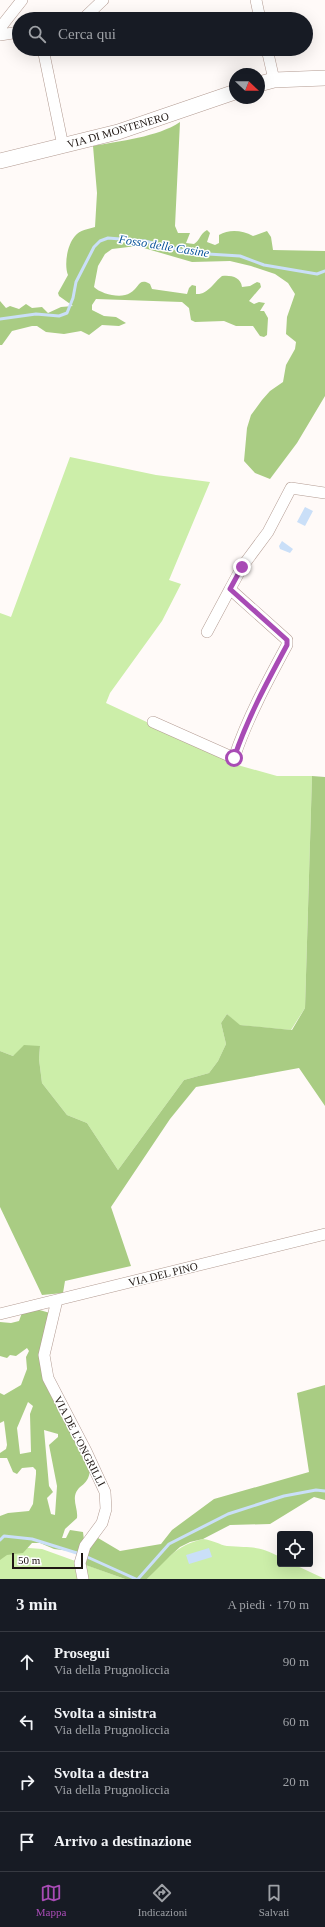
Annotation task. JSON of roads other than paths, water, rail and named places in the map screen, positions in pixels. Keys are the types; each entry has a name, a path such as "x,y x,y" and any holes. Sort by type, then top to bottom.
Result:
{"street":[{"path":"13,12 22,0"},
{"path":"90,12 103,0"},
{"path":"256,0 259,12"},
{"path":"0,28 12,13"},
{"path":"0,35 12,33"},
{"path":"44,56 63,146"},
{"path":"269,56 274,80"},
{"path":"265,82 274,80 325,78"},
{"name":"VIA DI MONTENERO","path":"0,161 118,132 229,94"},
{"path":"207,632 242,567 268,532 291,488 325,493"},
{"path":"153,722 234,758 261,694 287,645 287,640 230,589"},
{"name":"VIA DEL PINO","path":"0,1314 325,1234"},
{"name":"VIA DE L'ONGRILLI","path":"56,1300 44,1355 48,1378 86,1451 105,1492 106,1510 102,1523 85,1546 80,1563 83,1579"}],"water":[{"path":"305,507 313,511 305,526 297,522"},
{"path":"282,541 293,549 290,553 280,549 279,546"},
{"path":"209,1548 212,1557 189,1564 186,1555"}],"waterway":[{"name":"Fosso delle Casine","path":"0,319 36,314 59,316 67,313 73,298 76,282 94,247 100,241 108,238 145,241 192,253 240,256 264,265 317,274 325,271"},
{"path":"138,1579 169,1544 228,1514 284,1496 316,1490 325,1491"},
{"path":"0,1540 4,1536 32,1539 80,1554"},
{"path":"85,1556 136,1579"}]}
